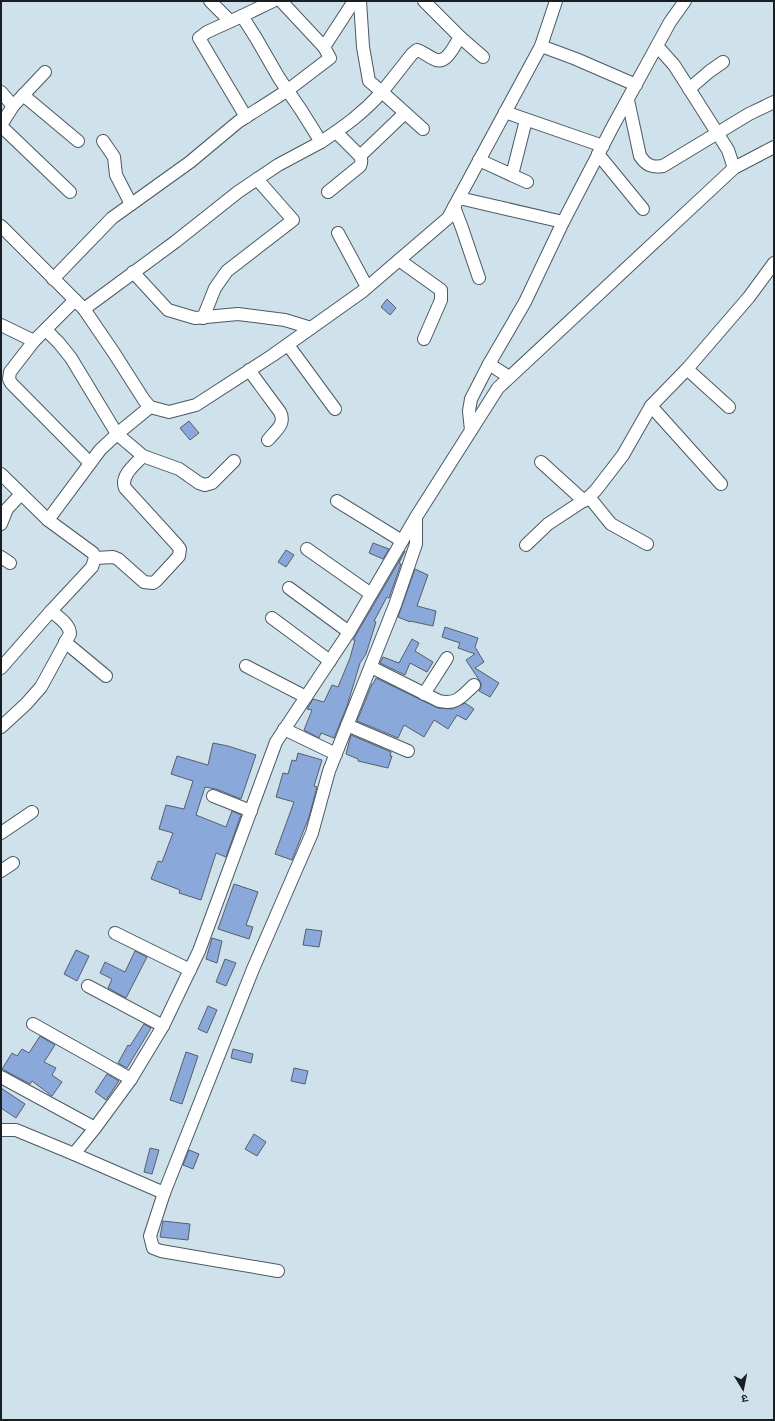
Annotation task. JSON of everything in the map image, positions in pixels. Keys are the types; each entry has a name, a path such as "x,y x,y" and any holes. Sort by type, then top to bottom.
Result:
{"street":[{"path":"210,1 230,21"},
{"path":"246,117 199,38 207,32 273,1"},
{"path":"53,279 112,218 190,162 246,117 288,90 330,58 324,47 281,1"},
{"path":"324,47 354,1"},
{"path":"360,1 363,47 369,81 423,129"},
{"path":"424,1 460,37 483,57"},
{"path":"1,226 80,305 150,407 169,412 196,405 288,345 367,287 448,218 541,46 556,1"},
{"path":"471,430 469,411 471,399 489,364 525,302 563,222 601,150 670,22 685,1"},
{"path":"242,16 279,78 321,142"},
{"path":"90,464 11,383 9,379 10,372 34,341 46,330 80,305 134,272 175,242 238,192 278,165 321,142 350,122 370,105 412,54 417,50 423,52 434,60 440,61 446,58 460,37"},
{"path":"541,46 576,59 636,85"},
{"path":"657,46 674,65 690,89 728,150 734,168"},
{"path":"690,89 710,71 723,62"},
{"path":"46,72 13,106 1,125 70,192"},
{"path":"1,92 13,106"},
{"path":"23,95 78,141"},
{"path":"628,100 640,156 645,163 651,166 663,166 749,114 774,102"},
{"path":"505,112 601,150 643,208"},
{"path":"360,156 405,113"},
{"path":"512,176 526,120"},
{"path":"328,192 360,166 362,162 360,156 336,132"},
{"path":"103,141 114,157 116,176 131,204"},
{"path":"74,1154 131,1079 163,1026 199,951 276,742 349,632 416,517 498,388 734,168 774,146"},
{"path":"479,160 527,182"},
{"path":"203,318 215,288 227,271 293,220 257,179"},
{"path":"456,202 563,222"},
{"path":"456,202 462,228 479,278"},
{"path":"338,234 367,287"},
{"path":"399,260 441,290 441,300 424,339"},
{"path":"526,545 548,524 586,499 623,455 651,406 687,369 749,297 774,263"},
{"path":"134,272 168,310 195,318 238,314 286,320 311,328"},
{"path":"1,325 34,341"},
{"path":"46,330 71,358 117,434 143,456 179,469 205,486 212,484 234,461"},
{"path":"288,345 335,409"},
{"path":"489,364 509,378"},
{"path":"687,369 729,407"},
{"path":"250,370 283,417 282,423 268,440"},
{"path":"651,406 721,484"},
{"path":"48,520 100,450 150,407"},
{"path":"95,558 118,558 148,584 156,581 178,556 180,548 123,484 126,475 143,456"},
{"path":"541,462 586,499 611,524 647,544"},
{"path":"1,474 48,520 93,553 95,558 92,567 1,668"},
{"path":"1,524 6,509 21,494"},
{"path":"337,501 402,541"},
{"path":"278,1271 161,1251 154,1248 150,1236 164,1193 253,969 312,833 329,771 395,606 416,544 416,517"},
{"path":"307,549 371,594"},
{"path":"289,588 349,632"},
{"path":"1,727 26,704 41,687 70,634 70,629 67,625 51,611"},
{"path":"272,618 330,661"},
{"path":"65,642 106,676"},
{"path":"424,694 447,658"},
{"path":"246,666 306,697"},
{"path":"371,667 439,701 452,702 457,700 474,685"},
{"path":"347,725 408,752"},
{"path":"284,729 336,754"},
{"path":"213,796 251,811"},
{"path":"1,832 32,812"},
{"path":"1,871 13,863"},
{"path":"115,933 190,970"},
{"path":"88,986 163,1026"},
{"path":"34,1024 131,1079"},
{"path":"1,1077 95,1128"},
{"path":"1,1130 16,1130 164,1193"}],"building":[{"path":"387,299 396,308 390,315 381,307"},
{"path":"189,421 199,433 190,440 180,428"},
{"path":"373,543 389,549 383,559 369,553"},
{"path":"286,550 294,555 286,567 278,562"},
{"path":"405,551 399,563 401,564 389,598 387,597 374,621 376,622 366,654 360,663 347,706 334,738 321,733 319,738 304,730 312,710 307,709 313,699 324,702 332,685 338,687 350,658 355,640 353,640"},
{"path":"415,569 428,575 417,606 436,611 433,626 410,622 398,617"},
{"path":"445,627 478,638 475,647 484,662 475,668 499,683 490,697 479,691 481,683 466,660 475,654 458,648 460,643 442,637"},
{"path":"412,639 419,643 415,651 433,662 427,672 410,663 405,675 380,663 383,657 399,663"},
{"path":"376,678 438,708 452,709 465,703 474,709 466,720 457,715 448,729 434,720 424,737 404,725 398,738 357,721 372,684"},
{"path":"351,735 391,752 390,756 392,756 388,768 358,761 358,759 346,754"},
{"path":"213,743 256,755 241,799 216,789 205,787 196,815 226,827 232,811 241,815 226,857 216,853 201,900 179,893 180,890 151,879 158,861 162,862 173,833 159,829 166,805 184,809 193,781 171,774 177,756 208,765"},
{"path":"298,753 322,760 314,786 317,787 309,817 292,860 275,854 294,802 276,797 283,773 288,774 292,760 296,761"},
{"path":"234,884 258,892 246,925 253,927 249,939 218,929"},
{"path":"306,929 322,931 319,947 303,945"},
{"path":"212,938 222,941 217,963 206,959"},
{"path":"76,950 89,956 77,981 64,974"},
{"path":"135,951 147,957 126,998 108,988 112,979 100,973 105,962 125,972"},
{"path":"225,959 236,963 226,986 216,982"},
{"path":"208,1006 217,1010 207,1033 198,1029"},
{"path":"144,1024 151,1028 127,1068 118,1063 128,1045 130,1046"},
{"path":"40,1036 55,1045 44,1062 56,1068 52,1075 62,1082 52,1096 32,1081 30,1084 2,1069 12,1053 17,1056 22,1049 29,1053"},
{"path":"233,1049 253,1054 251,1063 231,1058"},
{"path":"186,1052 198,1056 182,1104 170,1100"},
{"path":"294,1068 308,1071 305,1084 291,1081"},
{"path":"107,1074 119,1081 106,1100 95,1092"},
{"path":"1,1088 25,1104 16,1118 1,1108"},
{"path":"254,1134 266,1142 257,1156 245,1149"},
{"path":"150,1148 159,1150 152,1174 144,1172"},
{"path":"189,1150 199,1154 193,1169 183,1165"},
{"path":"163,1221 190,1224 188,1240 160,1237"}]}
